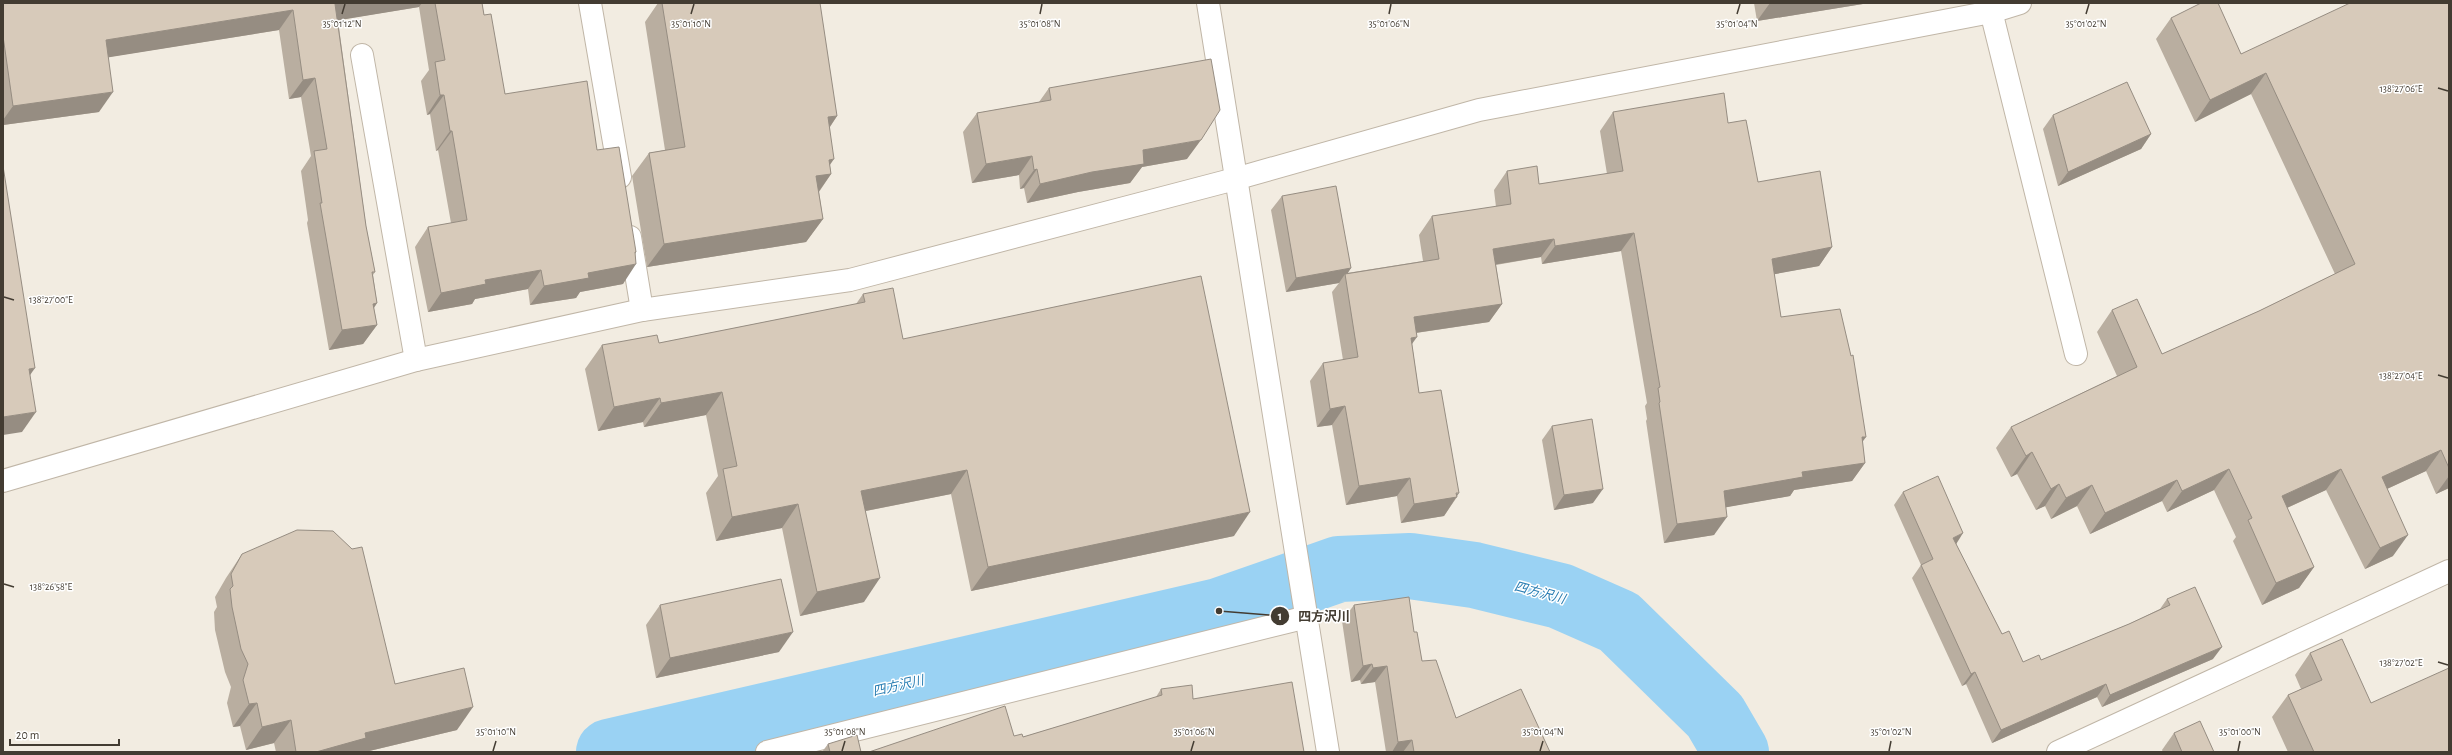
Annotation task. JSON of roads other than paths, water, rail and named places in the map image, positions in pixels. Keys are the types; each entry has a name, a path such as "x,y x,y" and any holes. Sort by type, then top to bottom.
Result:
{"street":[{"path":"590,3 642,310"},
{"path":"1208,3 1235,179 1296,541 1328,752"},
{"path":"3,481 416,360 642,310 850,280 1235,179 1479,110 1990,7 2020,3"},
{"path":"1990,7 2076,354"},
{"path":"362,55 416,360"},
{"path":"2058,752 2449,571"},
{"path":"767,752 1307,617"}],"waterway":[{"name":"四方沢川","path":"609,752 1219,611 1339,569 1410,566 1474,575 1560,596 1619,622 1715,716 1736,752"}],"place":[{"name":"四方沢川","path":"1219,611"}]}
